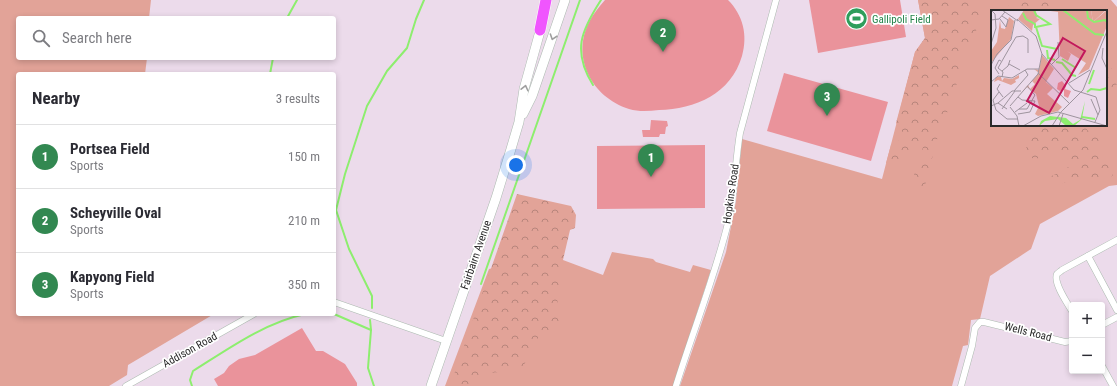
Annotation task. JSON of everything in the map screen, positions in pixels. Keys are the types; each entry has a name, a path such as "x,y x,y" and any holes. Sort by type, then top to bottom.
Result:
{"highway":[{"path":"540,30 546,0"}],"main road":[{"name":"Fairbairn Avenue","path":"431,386 496,198 519,122 524,90 540,30 550,0"},
{"name":"Fairbairn Avenue","path":"519,122 532,96 565,0"}],"street":[{"name":"Hopkins Road","path":"676,386 716,270 732,200 736,151 740,132 776,0"},
{"path":"1069,306 1058,286 1056,279 1058,274 1117,240"},
{"path":"1088,256 1117,310"},
{"path":"336,303 446,341"},
{"name":"Addison Road","path":"126,386 250,316"},
{"path":"1105,323 1117,317"},
{"name":"Wells Road","path":"961,386 972,346 975,328 980,322 1065,342 1069,341"},
{"path":"1105,372 1112,386"}],"green space":[{"path":"0,0 151,0 149,16 16,16 16,60 147,60 145,72 16,72 16,316 211,316 128,365 127,375 109,386 0,386"},
{"path":"918,0 1111,0 1117,7 1117,185 1109,186 1040,224 1031,249 990,276 980,319 971,320 968,345 963,346 952,386 680,386 726,252 736,201 742,139 882,179 915,52 925,38"},
{"path":"918,0 976,0 981,12 969,51 960,59 960,74 945,119 940,129 929,170 928,180 923,187 913,191 911,184 923,147 910,150 896,166 886,163 891,145 897,143 902,136 902,130 896,123 915,52 925,38"},
{"path":"1056,0 1064,10 1028,10 1024,7 1009,6 1007,1"},
{"path":"1107,61 1116,79 1117,101 1107,88"},
{"path":"1032,126 1085,126 1088,131 1100,140 1098,152 1109,163 1113,175 1111,177 1072,180 1057,185 1051,183 1048,178 1067,168 1071,163 1062,156 1054,154 1035,159 1029,157 1026,149"},
{"path":"517,194 571,206 576,215 575,228 570,230 563,260 556,313 565,323 559,329 539,336 522,369 483,374 478,386 450,386"},
{"path":"612,252 653,259 656,262 690,272 693,265 711,270 673,386 445,386 489,269 530,259 563,260 603,275"}],"shaded area":[{"path":"605,0 728,0 741,19 744,33 744,48 737,69 720,90 710,97 686,106 672,109 640,111 629,109 616,103 595,86 588,74 582,49 584,36 589,22 594,13"},
{"name":"Gallipoli Field","path":"809,0 900,0 906,37 818,53"},
{"path":"784,73 888,102 871,161 767,131"},
{"path":"651,120 667,121 668,126 666,127 665,134 660,134 659,137 643,137 642,130 650,130"},
{"path":"705,145 705,208 597,209 597,146"},
{"path":"302,328 316,351 323,351 345,364 357,383 357,386 218,386 214,379 224,373 229,366 239,359 255,355"}],"waterway":[{"path":"288,16 297,0"},
{"path":"372,308 372,296 349,249 336,210 345,174 367,106 387,71 407,48 424,0"},
{"path":"481,284 580,0"},
{"path":"593,85 586,73 581,51 584,32 601,0"},
{"path":"270,72 273,60"},
{"path":"336,315 371,330 368,368 374,386"},
{"path":"192,386 190,380 193,371 261,330 298,316"},
{"path":"370,320 371,330"}],"place":[{"name":"Gallipoli Field","path":"857,19"},
{"name":"Scheyville Oval","path":"663,52"},
{"name":"Kapyong Field","path":"827,116"},
{"name":"Portsea Field","path":"651,177"}]}
